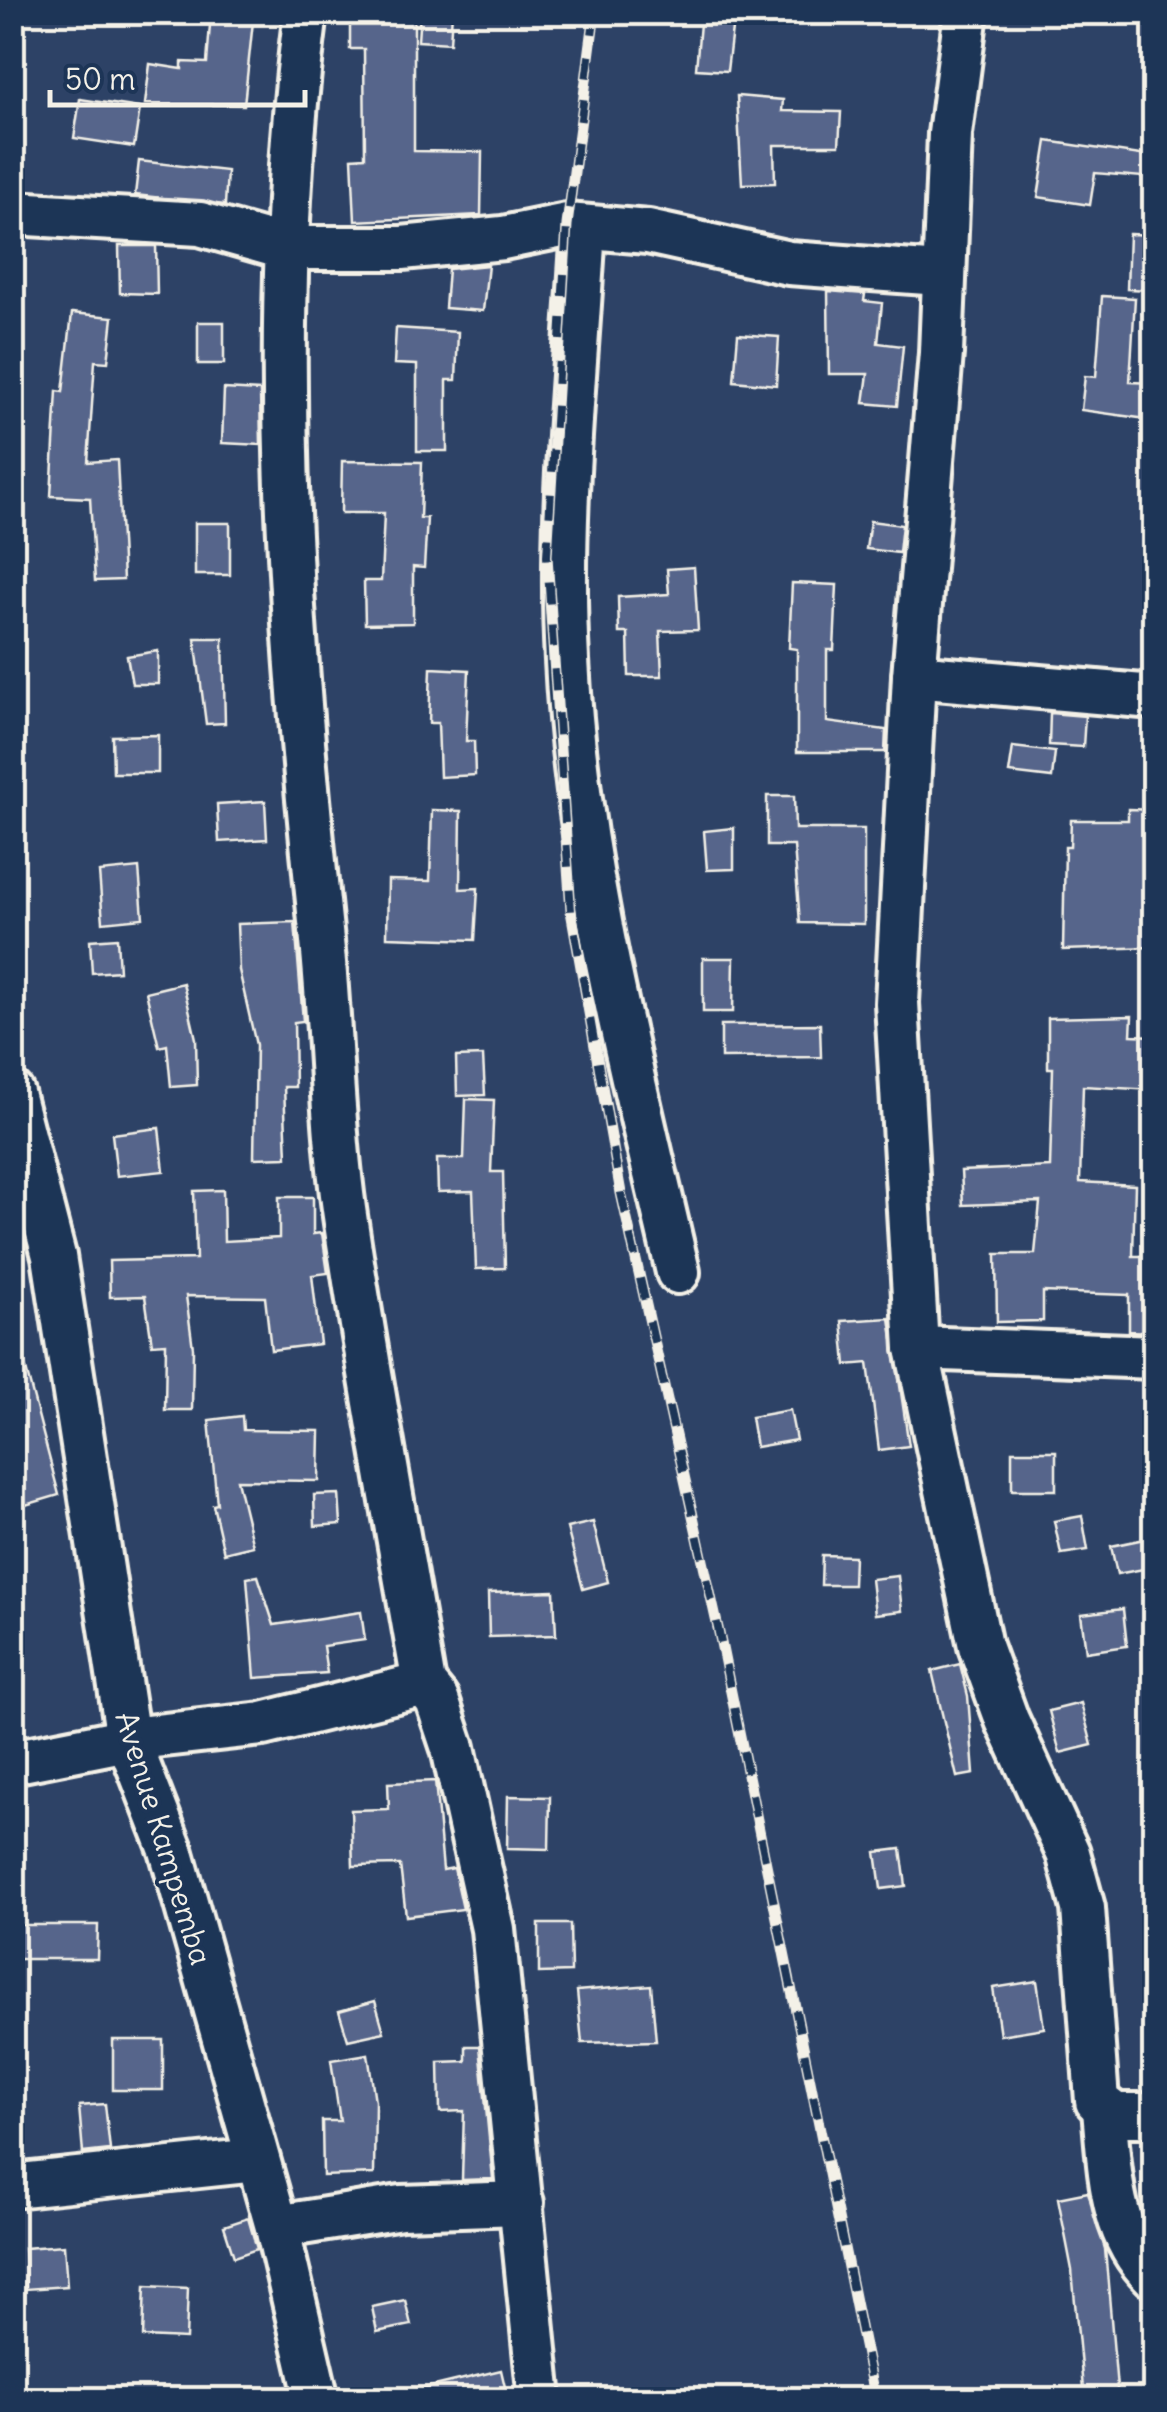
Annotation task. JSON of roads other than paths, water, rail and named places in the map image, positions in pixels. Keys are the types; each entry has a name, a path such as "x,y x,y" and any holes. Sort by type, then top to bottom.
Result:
{"street":[{"path":"306,12 285,248 286,533 294,674 326,973 344,1205 424,1684 436,1700 453,1748 493,1929 540,2400"},
{"path":"966,12 950,134 940,352 914,676 897,1003 917,1348 980,1646 1007,1720 1068,1853 1084,1908 1093,2088 1104,2110 1112,2188 1124,2236 1138,2260 1154,2276"},
{"path":"12,213 200,224 285,248 402,248 503,238 566,225 648,232 790,262 941,274"},
{"path":"584,227 569,500 566,660 601,940 678,1272"},
{"path":"914,676 1154,697"},
{"name":"Avenue Kampemba","path":"12,1093 54,1256 128,1739 171,1850 276,2227 317,2400"},
{"path":"917,1348 1154,1357"},
{"path":"12,1762 128,1739 263,1724 424,1684"},
{"path":"1104,2110 1154,2115"},
{"path":"12,2186 256,2160"},
{"path":"276,2227 401,2207 522,2203"}],"railway":[{"path":"595,12 567,225 547,556 571,911 621,1193 718,1628 875,2400"}]}
